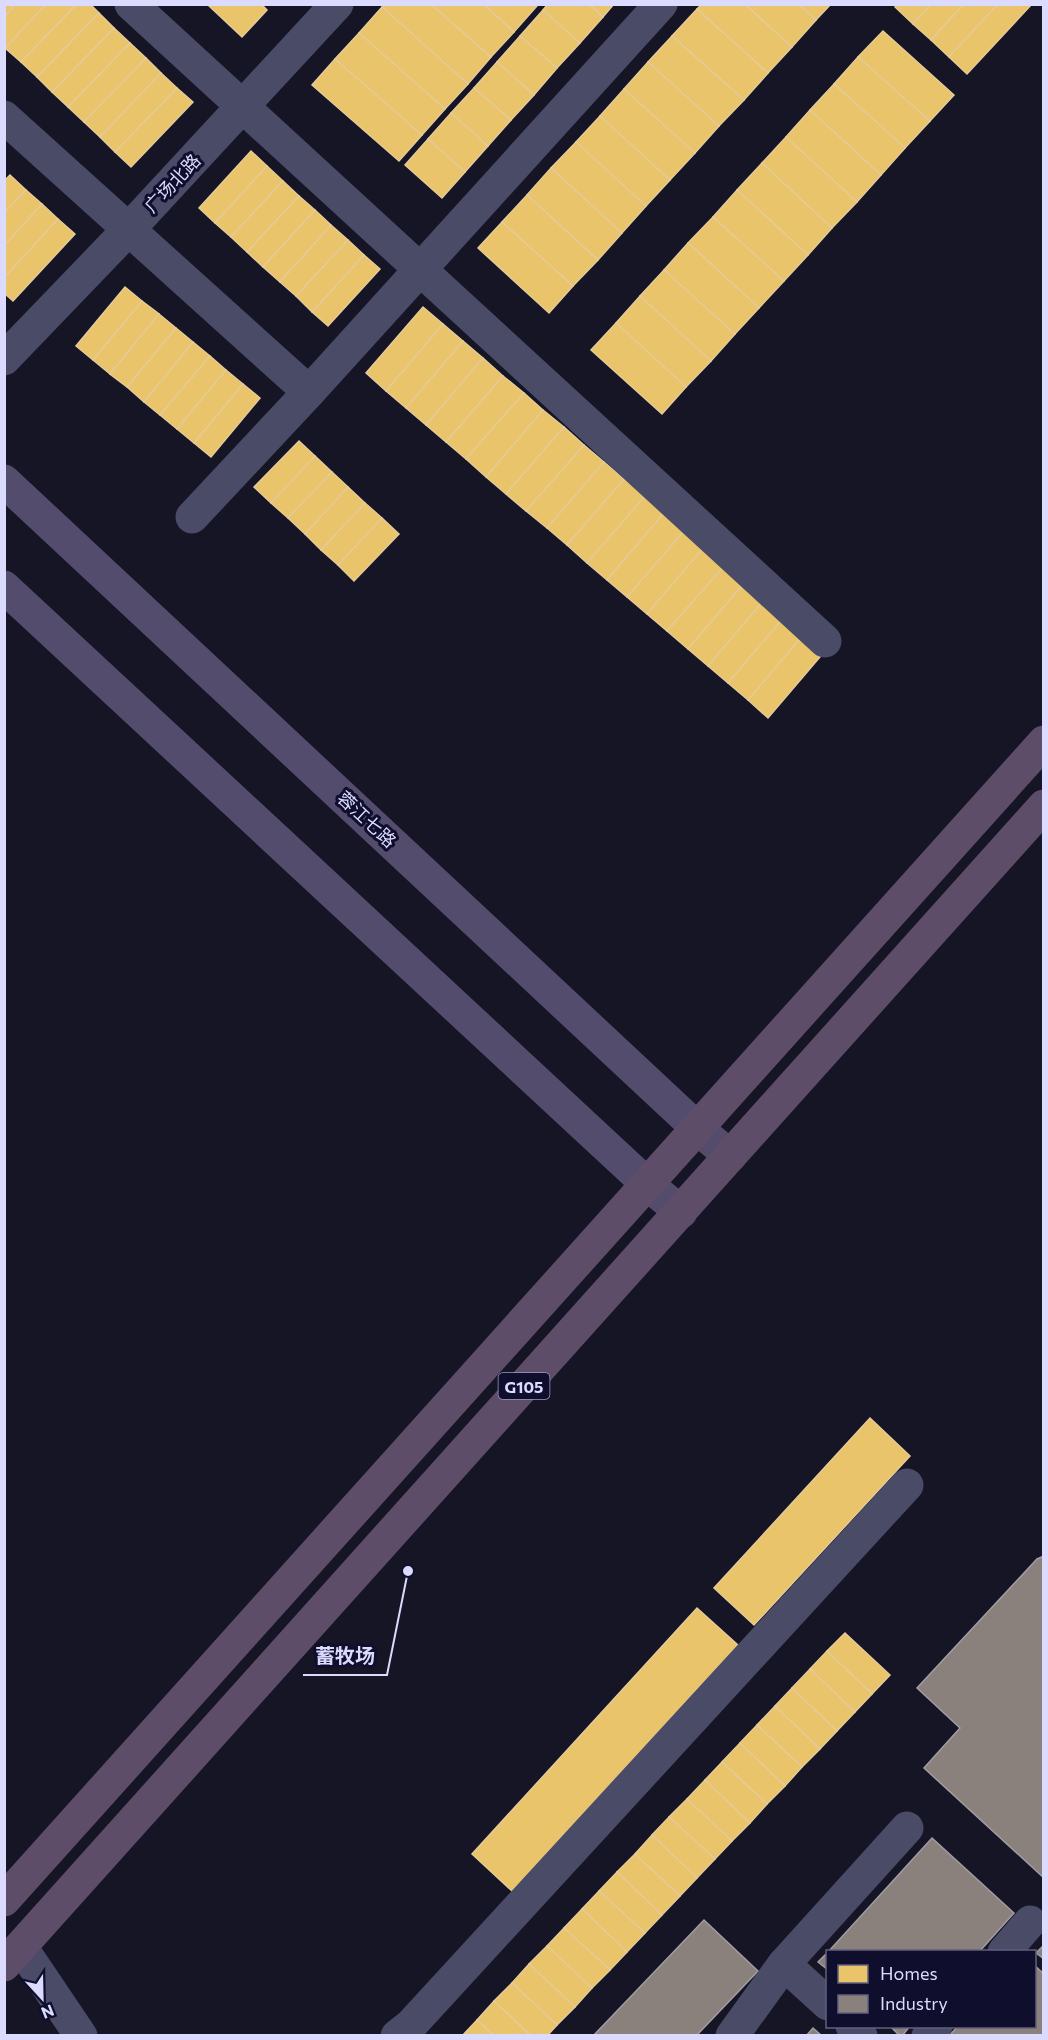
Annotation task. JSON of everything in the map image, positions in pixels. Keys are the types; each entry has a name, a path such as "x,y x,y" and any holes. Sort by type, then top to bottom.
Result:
{"highway":[{"name":"G105","path":"4,1900 1044,742"},
{"name":"G105","path":"13,1956 1044,806"}],"main road":[{"name":"蓉江七路","path":"4,481 697,1128 730,1156"},
{"path":"4,587 647,1184 681,1212"}],"street":[{"path":"131,4 825,641"},
{"name":"广场北路","path":"4,359 129,230 337,4"},
{"path":"192,517 309,392 661,4"},
{"path":"4,117 309,392"},
{"path":"397,2036 411,2025 907,1485"},
{"path":"732,2036 784,1964 906,1828"},
{"path":"1006,1950 1030,1922"},
{"path":"13,1956 81,2036"},
{"path":"784,1964 826,2002"}],"building: Homes":[{"path":"4,4 16,4 4,17"},
{"path":"16,4 46,4 5,48 4,17"},
{"path":"46,4 77,4 21,62 5,48"},
{"path":"77,4 90,4 99,13 37,77 21,62"},
{"path":"207,4 261,4 267,10 242,37"},
{"path":"384,4 431,4 491,57 468,84 382,7"},
{"path":"431,4 484,4 514,32 491,57"},
{"path":"484,4 536,4 537,6 514,32"},
{"path":"548,4 589,4 603,17 580,43 543,10"},
{"path":"589,4 614,4 603,17"},
{"path":"702,4 745,4 792,47 768,73 697,9"},
{"path":"745,4 799,4 816,20 792,47"},
{"path":"799,4 831,4 816,20"},
{"path":"897,4 931,4 913,24 895,7"},
{"path":"931,4 964,4 931,40 913,24"},
{"path":"964,4 998,4 949,57 931,40"},
{"path":"998,4 1032,4 967,74 949,57"},
{"path":"382,7 468,84 445,109 359,33"},
{"path":"697,9 768,73 744,100 672,36"},
{"path":"543,10 580,43 557,68 520,36"},
{"path":"99,13 114,28 52,92 37,77"},
{"path":"114,28 130,43 68,107 52,92"},
{"path":"883,31 954,95 930,121 858,57"},
{"path":"359,33 445,109 422,135 335,59"},
{"path":"520,36 557,68 534,95 497,62"},
{"path":"672,36 744,100 719,126 648,62"},
{"path":"130,43 146,58 84,122 68,107"},
{"path":"858,57 930,121 905,148 834,84"},
{"path":"146,58 161,73 100,137 84,122"},
{"path":"335,59 422,135 399,161 312,85"},
{"path":"497,62 534,95 511,120 474,88"},
{"path":"648,62 719,126 695,153 624,89"},
{"path":"161,73 177,88 115,152 100,137"},
{"path":"834,84 905,148 881,175 810,110"},
{"path":"177,88 193,102 131,167 115,152"},
{"path":"474,88 511,120 488,146 451,113"},
{"path":"624,89 695,153 670,180 600,116"},
{"path":"810,110 881,175 857,202 786,137"},
{"path":"451,113 488,146 465,172 428,139"},
{"path":"600,116 670,180 646,206 576,142"},
{"path":"786,137 857,202 832,228 762,163"},
{"path":"428,139 465,172 442,198 405,165"},
{"path":"576,142 646,206 622,233 551,168"},
{"path":"251,151 267,166 215,223 199,208"},
{"path":"762,163 832,228 808,255 737,190"},
{"path":"267,166 283,181 231,237 215,223"},
{"path":"551,168 622,233 598,260 527,195"},
{"path":"10,175 26,190 4,213 4,181"},
{"path":"283,181 299,196 247,252 231,237"},
{"path":"26,190 42,204 4,246 4,213"},
{"path":"737,190 808,255 784,281 713,217"},
{"path":"527,195 598,260 573,286 502,222"},
{"path":"299,196 315,210 263,267 247,252"},
{"path":"42,204 58,219 4,278 4,246"},
{"path":"315,210 331,225 280,282 263,267"},
{"path":"713,217 784,281 759,308 688,243"},
{"path":"58,219 75,234 13,301 4,293 4,278"},
{"path":"502,222 573,286 549,313 478,248"},
{"path":"331,225 348,240 296,296 280,282"},
{"path":"348,240 364,255 312,312 296,296"},
{"path":"688,243 759,308 735,334 664,270"},
{"path":"364,255 380,269 328,326 312,312"},
{"path":"664,270 735,334 711,361 640,296"},
{"path":"125,287 142,301 93,360 76,346"},
{"path":"640,296 711,361 686,387 616,323"},
{"path":"142,301 159,314 110,374 93,360"},
{"path":"423,307 443,324 386,391 366,373"},
{"path":"159,314 176,328 127,387 110,374"},
{"path":"616,323 686,387 662,414 591,350"},
{"path":"443,324 463,341 406,408 386,391"},
{"path":"176,328 193,342 144,402 127,387"},
{"path":"463,341 483,358 426,425 406,408"},
{"path":"193,342 210,356 160,415 144,402"},
{"path":"210,356 226,370 177,429 160,415"},
{"path":"483,358 503,376 446,442 426,425"},
{"path":"226,370 243,384 194,443 177,429"},
{"path":"503,376 524,393 466,459 446,442"},
{"path":"243,384 260,398 211,457 194,443"},
{"path":"524,393 543,410 486,477 466,459"},
{"path":"543,410 564,427 506,494 486,477"},
{"path":"564,427 584,445 526,511 506,494"},
{"path":"299,441 315,456 271,503 254,487"},
{"path":"584,445 604,462 547,528 526,511"},
{"path":"315,456 332,472 288,518 271,503"},
{"path":"604,462 624,479 567,545 547,528"},
{"path":"332,472 348,487 305,534 288,518"},
{"path":"624,479 645,496 587,563 567,545"},
{"path":"348,487 365,503 321,550 305,534"},
{"path":"645,496 664,513 607,580 587,563"},
{"path":"365,503 382,518 338,565 321,550"},
{"path":"664,513 685,530 627,597 607,580"},
{"path":"382,518 399,534 354,581 338,565"},
{"path":"685,530 704,547 647,614 627,597"},
{"path":"704,547 725,565 667,631 647,614"},
{"path":"725,565 745,582 688,649 667,631"},
{"path":"745,582 765,599 708,666 688,649"},
{"path":"765,599 785,616 728,683 708,666"},
{"path":"785,616 805,633 748,700 728,683"},
{"path":"805,633 825,651 768,718 748,700"},
{"path":"870,1418 910,1456 754,1625 714,1588"},
{"path":"697,1608 738,1645 512,1891 472,1854"},
{"path":"845,1633 890,1675 872,1694 827,1651"},
{"path":"827,1651 872,1694 855,1712 810,1669"},
{"path":"810,1669 855,1712 837,1731 792,1688"},
{"path":"792,1688 837,1731 820,1749 775,1706"},
{"path":"775,1706 820,1749 802,1767 757,1725"},
{"path":"757,1725 802,1767 785,1786 740,1743"},
{"path":"740,1743 785,1786 767,1804 722,1762"},
{"path":"722,1762 767,1804 750,1823 705,1780"},
{"path":"705,1780 750,1823 732,1841 687,1799"},
{"path":"687,1799 732,1841 715,1859 669,1817"},
{"path":"669,1817 715,1859 697,1878 652,1835"},
{"path":"652,1835 697,1878 680,1896 635,1854"},
{"path":"635,1854 680,1896 662,1915 617,1872"},
{"path":"617,1872 662,1915 645,1933 599,1891"},
{"path":"599,1891 645,1933 627,1952 582,1909"},
{"path":"582,1909 627,1952 610,1970 564,1928"},
{"path":"564,1928 610,1970 592,1988 547,1946"},
{"path":"547,1946 592,1988 575,2007 529,1964"},
{"path":"529,1964 575,2007 557,2025 512,1983"},
{"path":"512,1983 557,2025 547,2036 531,2036 494,2001"},
{"path":"494,2001 531,2036 494,2036 477,2020"},
{"path":"477,2020 494,2036 462,2036"}],"building: Industry":[{"path":"1044,1556 1044,1878 924,1768 960,1728 917,1688 1037,1559"},
{"path":"932,1838 1014,1913 981,1950 830,1950"},
{"path":"704,1920 758,1971 696,2036 593,2036"},
{"path":"1044,1945 1044,1959 1036,1953"},
{"path":"826,1954 826,1968 818,1962"},
{"path":"1036,1967 1044,1974 1044,2036 949,2036 956,2028 1036,2028"},
{"path":"813,2028 822,2036 806,2036"},
{"path":"892,2028 908,2028 902,2036"}],"place":[{"name":"蓄牧场","path":"408,1571"}]}
